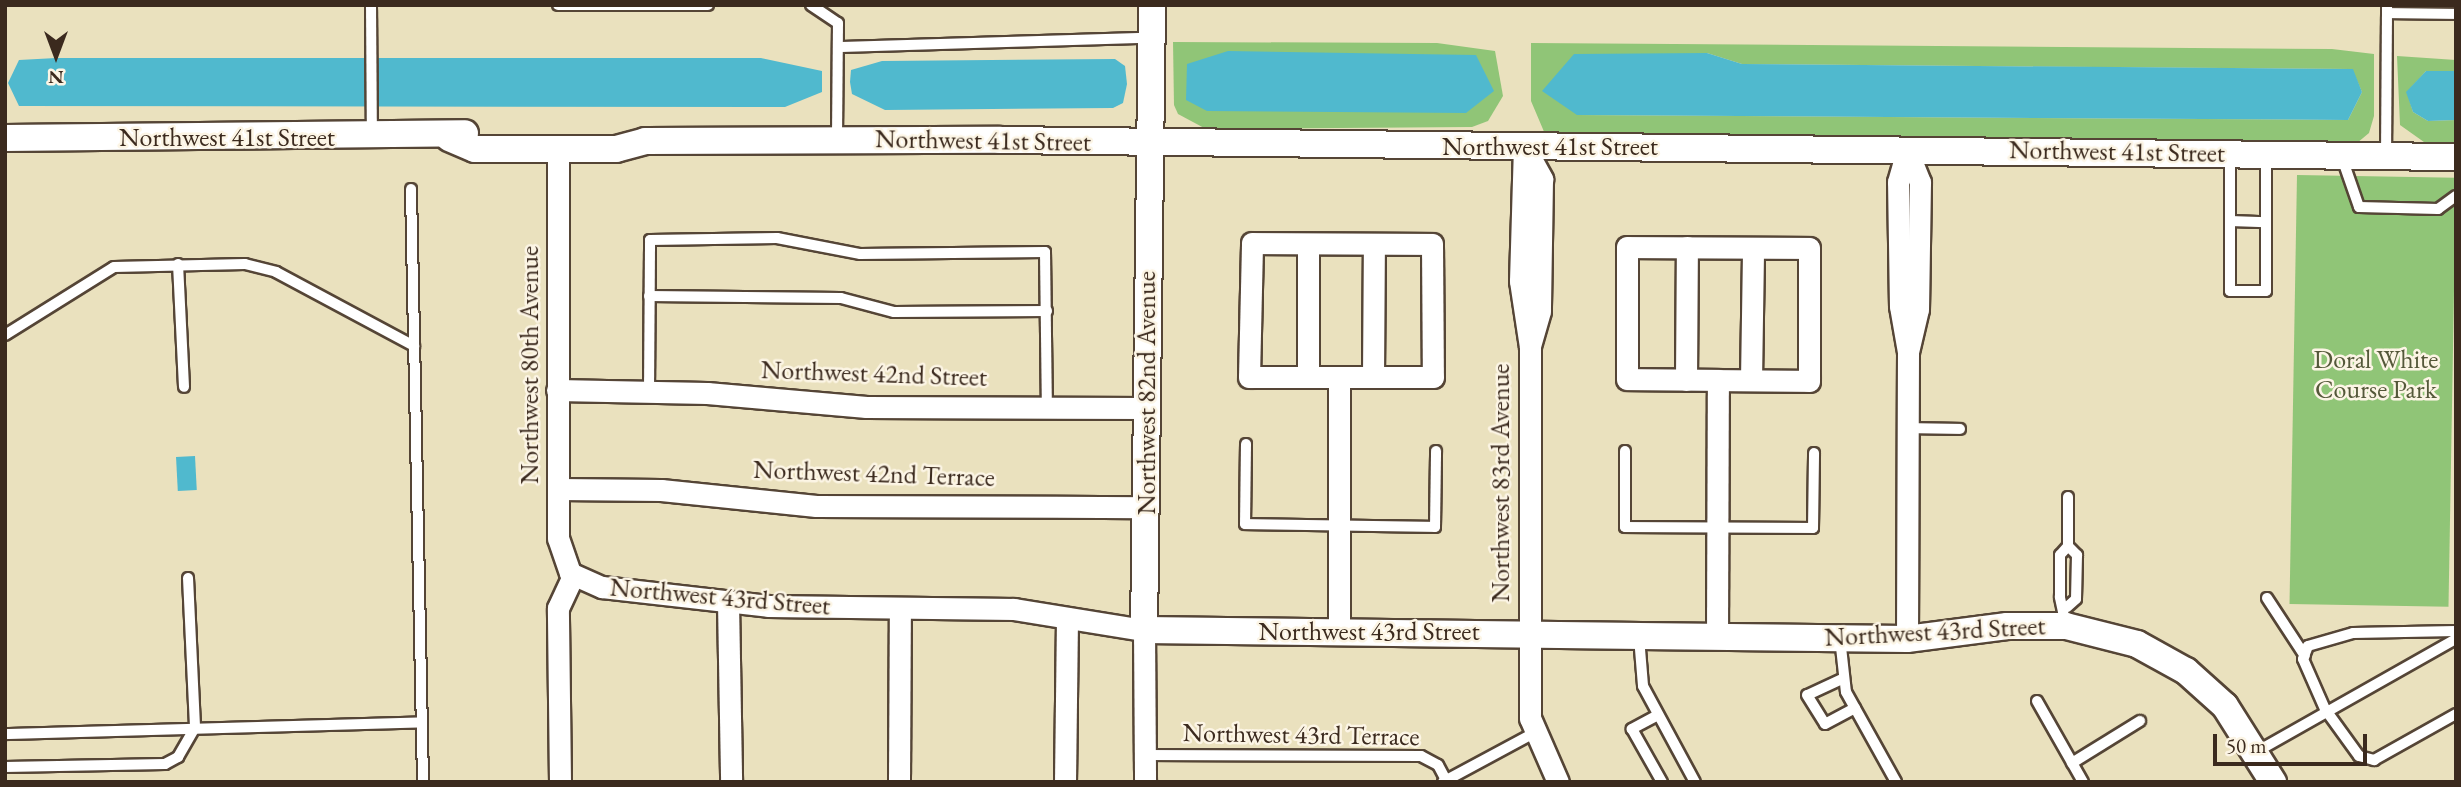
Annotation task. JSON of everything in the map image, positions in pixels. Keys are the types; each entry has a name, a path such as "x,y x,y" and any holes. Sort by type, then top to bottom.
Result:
{"street":[{"name":"Northwest 82nd Avenue","path":"1145,782 1144,630 1152,5"},
{"name":"Northwest 41st Street","path":"5,138 372,130 449,138 475,149 615,149 645,141 837,139 2456,157"},
{"name":"Northwest 41st Street","path":"449,138 474,131 615,131 645,141"},
{"name":"Northwest 83rd Avenue","path":"1524,146 1542,178 1539,311 1530,347 1528,635 1532,734 1558,782"},
{"name":"Northwest 80th Avenue","path":"558,149 557,390 560,555 573,576"},
{"path":"1907,150 1920,182 1918,309 1908,352 1907,639"},
{"path":"1252,243 1308,244 1432,244 1433,377 1249,377 1252,243"},
{"path":"1308,244 1308,377"},
{"path":"1373,377 1374,244"},
{"path":"1627,247 1687,247 1809,248 1809,381 1627,379 1627,247"},
{"path":"1686,380 1687,247"},
{"path":"1751,380 1753,248"},
{"path":"1339,377 1339,632"},
{"path":"1717,638 1718,380"},
{"name":"Northwest 42nd Street","path":"557,390 649,391 844,407 1147,408"},
{"name":"Northwest 42nd Terrace","path":"558,489 662,490 816,506 1146,507"},
{"path":"560,782 558,608 573,576"},
{"name":"Northwest 43rd Street","path":"573,576 602,587 728,602 1014,609 1144,630 1907,639 2067,617 2163,657 2225,706 2273,782"},
{"path":"728,602 731,782"},
{"path":"899,782 900,607"},
{"path":"1065,782 1067,618"}],"lane":[{"path":"370,5 372,130"},
{"path":"558,5 708,5"},
{"path":"822,6 838,23 837,139"},
{"path":"2386,156 2387,9 2456,14"},
{"path":"838,47 1153,38"},
{"path":"2230,154 2230,291 2266,291 2266,154"},
{"path":"2341,155 2359,208 2438,208 2456,196"},
{"path":"411,189 423,782"},
{"path":"2230,221 2266,222"},
{"path":"649,391 650,240 777,239 860,254 1045,253 1047,408"},
{"path":"178,264 184,387"},
{"path":"5,335 114,267 245,264 276,272 414,346"},
{"path":"649,296 841,298 894,312 1047,311"},
{"path":"1908,428 1960,429"},
{"path":"1246,444 1245,524 1435,527 1436,451"},
{"path":"1625,451 1625,527 1813,528 1814,453"},
{"path":"2067,617 2060,597 2060,555 2068,546 2068,497"},
{"path":"2067,617 2076,599 2077,555 2068,546"},
{"path":"5,766 165,764 178,757 195,728 188,578"},
{"path":"2267,598 2305,656 2325,709 2359,756 2374,760 2456,714"},
{"path":"2305,656 2308,646 2353,633 2456,631"},
{"path":"1639,636 1641,680 1695,782"},
{"path":"1840,638 1842,679 1895,782"},
{"path":"2256,752 2325,709 2456,639"},
{"path":"1842,679 1807,695 1825,724 1855,708"},
{"path":"2037,701 2083,782"},
{"path":"1658,715 1632,729 1662,782"},
{"path":"2072,762 2140,721"},
{"path":"5,734 422,722"},
{"path":"1445,781 1532,734"},
{"name":"Northwest 43rd Terrace","path":"1144,755 1421,756 1438,765 1445,781"}],"green space":[{"path":"1173,42 1437,43 1495,51 1503,96 1488,121 1472,127 1206,129 1178,114 1174,105"},
{"path":"1531,43 2332,49 2374,54 2374,116 2369,133 2357,143 1545,134 1531,101","holes":["1707,53 1742,64 2352,69 2362,92 2348,120 1577,115"]},
{"path":"2397,56 2456,60 2456,71 2426,71 2407,92 2413,112 2428,121 2456,120 2456,148 2431,147 2400,125"},
{"name":"Doral White Course Park","path":"2297,175 2456,178 2448,607 2290,604"}],"water":[{"path":"1228,51 1476,55 1494,91 1466,113 1207,111 1186,100 1187,64"},
{"path":"1707,53 1742,64 2353,69 2362,92 2348,120 1577,115 1542,91 1574,54"},
{"path":"761,58 822,71 822,92 785,107 19,106 8,83 19,60"},
{"path":"1115,59 1125,66 1127,84 1123,103 1113,108 885,110 852,94 850,82 851,70 882,61"},
{"path":"2426,71 2456,71 2456,120 2428,121 2413,112 2406,92"},
{"path":"195,456 197,490 178,491 176,457"}]}
